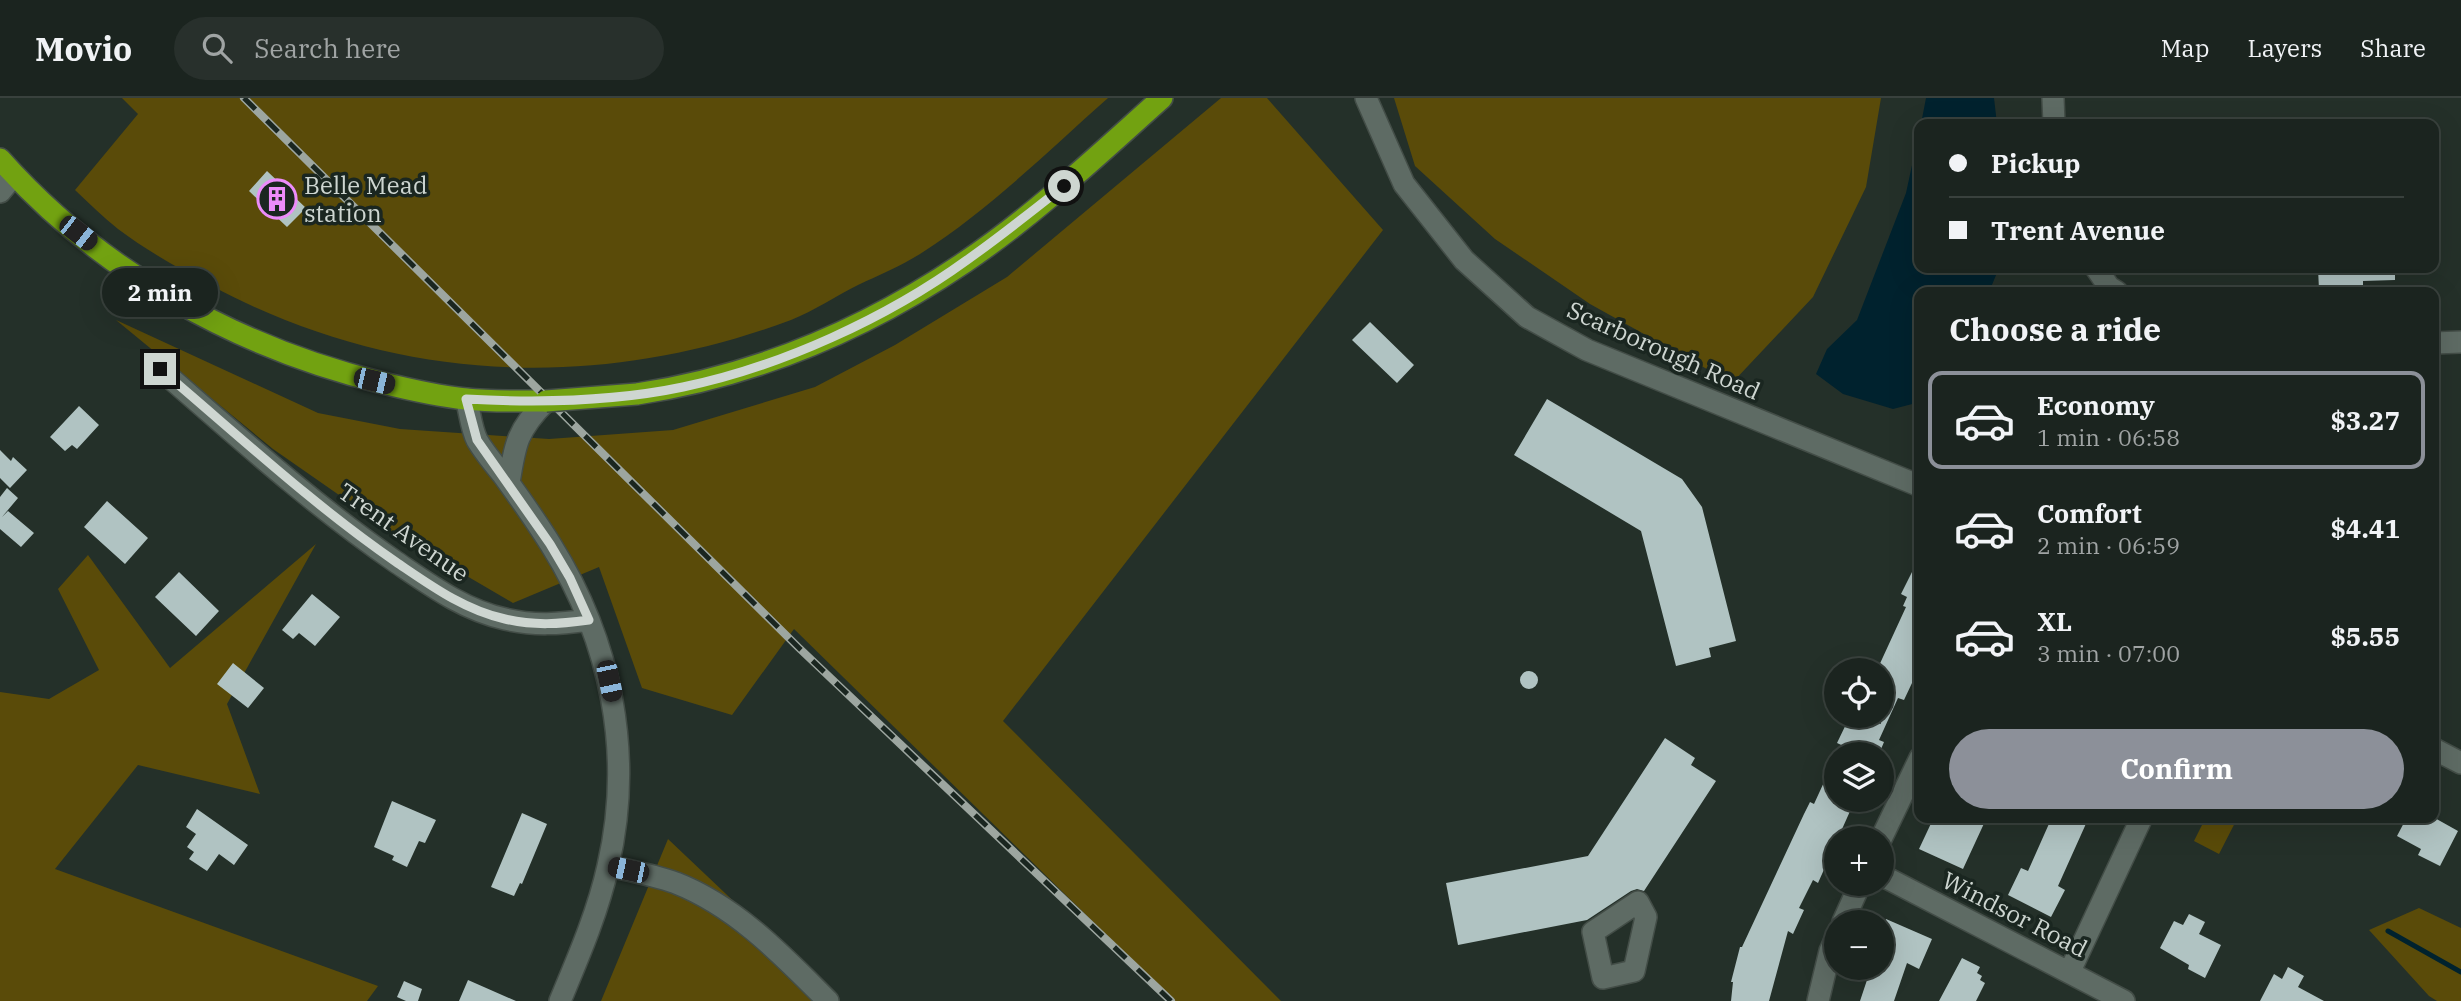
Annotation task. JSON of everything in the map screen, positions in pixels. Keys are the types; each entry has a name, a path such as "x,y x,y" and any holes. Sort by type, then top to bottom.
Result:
{"highway":[{"path":"7,167 78,233 112,260 179,304 226,329 288,355 348,375 425,393 466,399 546,401 620,396 682,387 739,373 836,336 901,302 966,262 1042,203 1162,98"}],"street":[{"name":"Scarborough Road","path":"1366,98 1404,184 1464,260 1527,317 1587,350 1914,484"},
{"path":"2053,98 2054,119"},
{"path":"0,192 7,167"},
{"path":"2100,273 2110,287"},
{"path":"2439,343 2461,342"},
{"name":"Trent Avenue","path":"160,369 268,464 351,531 436,590 467,606 503,619 551,625 589,620"},
{"path":"466,399 477,440 509,483 570,578 601,648 613,701 618,752 616,817 608,866 593,915 560,1001"},
{"path":"509,483 514,446 529,420 546,401"},
{"path":"2439,752 2461,763"},
{"path":"1887,826 1914,770"},
{"path":"2070,971 2139,823"},
{"path":"608,866 647,874 677,884 712,901 741,920 828,1001"},
{"name":"Windsor Road","path":"1894,882 2124,1001"},
{"path":"1818,1001 1824,976"}],"shaded area":[{"path":"122,98 1108,98 1017,180 945,237 920,254 791,320 718,343 645,359 571,367 498,367 425,359 353,343 282,319 200,280 129,237 75,190 138,114"},
{"path":"1221,98 1267,98 1383,230 1003,721 1281,1001 1174,1001 794,629 732,715 642,688 599,567 513,603 395,534 273,449 116,320 318,413 400,429 549,439 673,430 815,387 895,345 1007,277"},
{"path":"1394,98 1881,98 1866,187 1813,297 1732,383 1590,304 1495,239 1415,166"},
{"path":"316,544 227,704 260,794 138,765 55,869 378,986 367,1001 0,1001 0,692 49,699 99,670 58,589 88,555 170,668"},
{"path":"2203,823 2235,823 2219,854 2194,841"},
{"path":"668,839 839,1001 601,1001"},
{"path":"2419,908 2461,928 2461,1001 2437,1001 2429,996 2369,930"}],"water":[{"path":"1926,98 1994,98 1996,119 1922,119"},
{"path":"1914,156 1914,273 1997,273 1991,287 1914,287 1914,404 1893,409 1843,394 1816,374 1827,349 1857,320 1906,193"}],"building":[{"name":"Belle Mead station","path":"267,171 306,208 287,227 249,191"},
{"path":"2318,273 2395,273 2395,280 2363,281 2363,286 2319,287"},
{"path":"1370,322 1414,365 1397,383 1352,340"},
{"path":"1547,399 1682,479 1702,507 1736,641 1709,648 1711,657 1676,666 1641,531 1514,455"},
{"path":"79,406 99,425 77,449 72,445 65,451 50,437"},
{"path":"0,450 11,461 13,457 27,470 10,488 0,478"},
{"path":"7,488 18,498 2,517 8,511 34,533 21,547 0,529 0,497"},
{"path":"107,501 148,538 125,564 84,527"},
{"path":"1914,568 1914,679 1904,700 1898,698 1894,707 1894,658 1883,658 1906,607 1903,606 1907,597 1901,594"},
{"path":"179,572 219,611 196,636 155,597"},
{"path":"312,594 340,617 315,646 299,633 293,639 282,630"},
{"path":"233,663 264,688 248,708 217,684"},
{"path":"1529,671 1537,676 1538,680 1533,688 1529,689 1521,684 1520,680 1525,672"},
{"path":"1844,728 1884,728 1879,740 1884,742 1837,742"},
{"path":"1665,738 1695,758 1691,765 1716,781 1644,891 1631,891 1587,920 1458,945 1446,883 1588,856"},
{"path":"1824,782 1824,812 1850,812 1843,826 1824,826 1824,870 1818,883 1813,880 1799,908 1804,910 1793,934 1788,931 1769,1001 1731,1001 1731,982 1740,947 1810,802 1814,804"},
{"path":"392,801 436,820 425,843 419,841 407,867 392,860 394,856 374,847"},
{"path":"197,809 248,845 234,865 219,854 207,871 189,859 194,852 187,847 196,834 186,827"},
{"path":"522,813 547,824 522,884 520,883 514,896 491,887"},
{"path":"2439,820 2458,831 2440,866 2418,855 2421,849 2397,836 2404,823 2439,823"},
{"path":"1931,823 1984,823 1963,869 1919,849"},
{"path":"2049,823 2086,823 2058,886 2065,890 2051,917 2008,895 2021,868 2028,871"},
{"path":"2189,914 2205,922 2199,934 2221,945 2205,978 2160,948 2174,921 2183,925"},
{"path":"1894,922 1932,939 1919,969 1907,963 1894,1001 1860,1001 1867,980 1894,980"},
{"path":"1962,958 1980,967 1977,973 1985,983 1976,1001 1939,1001"},
{"path":"2288,967 2304,976 2298,987 2324,1001 2260,1001 2274,974 2282,979"},
{"path":"468,980 516,1001 459,1001"},
{"path":"404,981 422,989 418,1001 406,1001 397,997"}],"waterway":[{"path":"2388,931 2461,972"}],"railway":[{"path":"244,98 799,648 1171,1001"}],"place":[{"name":"Belle Mead station","path":"277,199"}],"route":[{"path":"160,369 268,464 351,531 436,590 482,612 528,624 551,625 589,620 570,578 550,544 477,440 466,399 546,401 620,396 682,387 739,373 836,336 901,302 966,262 1064,186"}]}
